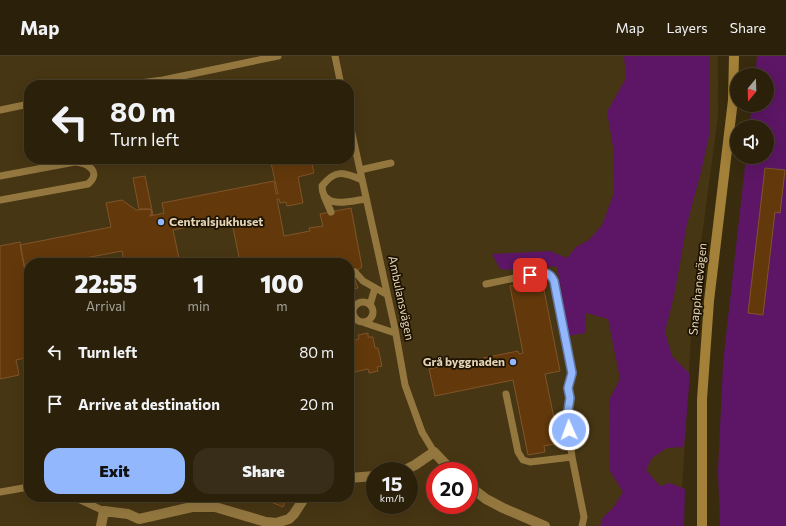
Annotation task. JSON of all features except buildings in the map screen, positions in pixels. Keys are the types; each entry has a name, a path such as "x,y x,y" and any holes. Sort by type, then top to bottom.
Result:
{"main road":[{"name":"Snapphanevägen","path":"701,524 702,399 709,301 733,100 734,56"}],"street":[{"path":"418,462 434,452"},
{"name":"Ambulansvägen","path":"434,452 443,462"},
{"path":"354,478 366,477"},
{"path":"478,493 503,508 545,526"},
{"path":"101,526 104,512 128,514 139,523 192,507 215,507 266,524 276,523 288,519 294,514 302,502"}],"lane":[{"path":"163,80 278,56"},
{"path":"334,56 340,80"},
{"path":"0,110 24,105"},
{"name":"Ambulansvägen","path":"354,143 405,385 422,432 434,452"},
{"path":"360,170 390,163"},
{"path":"0,176 65,164"},
{"path":"0,200 88,184 93,180 94,175 91,167 86,164"},
{"path":"331,212 324,196 322,186 328,177 336,174 349,174 362,180"},
{"path":"324,196 331,201 338,203 366,199"},
{"path":"355,272 364,281 386,294"},
{"path":"486,284 544,272 551,275 554,281 572,373 568,388 570,398 567,417 572,457 584,517 582,526"},
{"path":"370,305 375,288"},
{"path":"354,308 359,303 364,302 373,308 373,316 368,322 365,323"},
{"path":"354,318 359,322 395,333"},
{"path":"506,394 518,452 523,460 530,462 572,457"},
{"path":"0,492 24,488"},
{"path":"84,502 104,512"}],"shaded area":[{"path":"0,56 718,56 718,116 693,304 680,526 0,526"},
{"path":"624,56 709,56 709,136 687,224 674,296 665,332 672,356 690,374 684,447 667,448 652,458 646,470 660,486 670,483 685,489 684,526 600,526 603,517 613,508 623,492 610,471 609,400 620,379 608,319 586,313 585,333 569,336 557,267 543,266 514,270 500,269 492,254 550,251 567,258 576,247 589,240 602,225 614,193 613,147 607,112 626,78"},
{"path":"757,56 786,56 786,526 720,526 718,471 723,363 745,164 774,164 774,120 750,120 751,112 774,112 774,68 756,68"}],"place":[{"name":"Centralsjukhuset","path":"161,222"},
{"name":"Grå byggnaden","path":"513,362"}],"route":[{"path":"530,275 544,272 551,275 554,281 572,373 568,388 570,398 567,417 569,430"}]}
